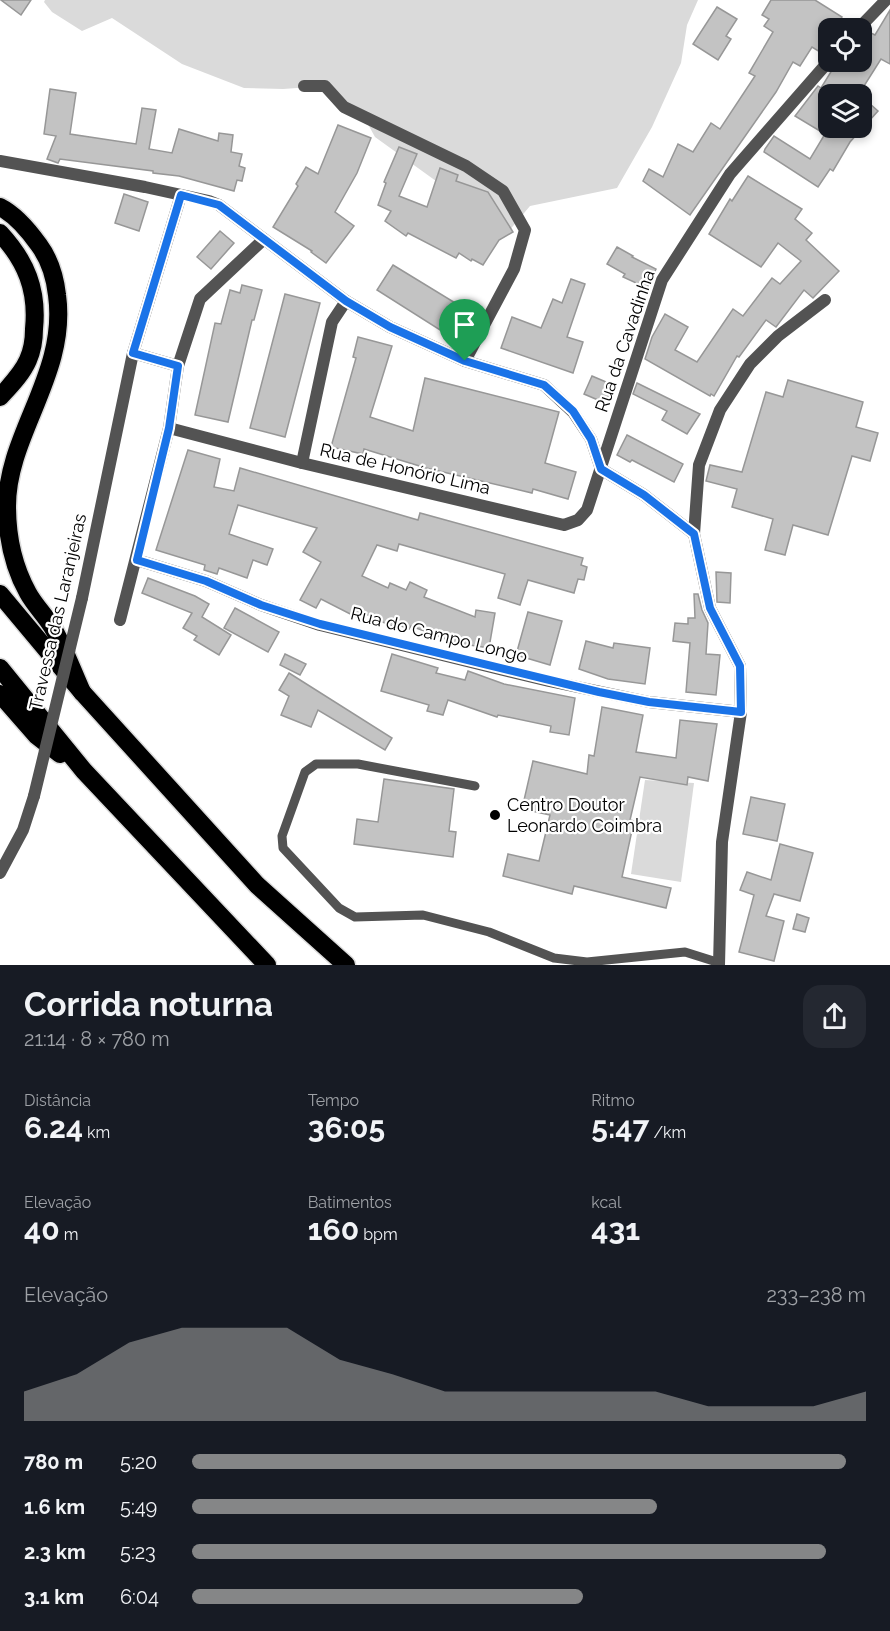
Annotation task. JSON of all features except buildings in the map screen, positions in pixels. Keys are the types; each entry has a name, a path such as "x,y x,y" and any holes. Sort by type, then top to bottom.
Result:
{"highway":[{"path":"0,207 28,230 46,255 55,282 60,314 57,339 47,376 11,474 7,504 11,555 28,594 54,629 82,692"},
{"path":"0,232 16,250 30,276 36,307 28,360 13,384 0,397"},
{"path":"0,594 82,692 257,885 346,965"},
{"path":"0,668 84,771 267,965"},
{"path":"0,694 37,736 84,771"}],"street":[{"path":"869,18 886,0"},
{"name":"Rua da Cavadinha","path":"601,469 662,280 730,174 819,72"},
{"path":"304,86 325,86 344,107 466,166 503,191 525,230 514,269 465,361"},
{"path":"0,161 181,195 219,205 346,301 390,327 465,361 544,385 573,411 591,439 601,469 644,495 694,534"},
{"name":"Travessa das Laranjeiras","path":"0,873 23,830 34,796 82,598 133,353 181,195"},
{"path":"120,620 169,428 178,366 200,298 264,239"},
{"path":"719,964 722,842 741,712 740,666 710,608 694,534 699,465 720,410 750,363 778,336 825,300"},
{"path":"302,464 332,322 346,301"},
{"path":"133,353 178,366"},
{"name":"Rua de Honório Lima","path":"169,428 302,464 564,525 578,520 587,510 601,469"},
{"name":"Rua do Campo Longo","path":"137,560 206,581 261,605 331,627 549,681 638,700 741,712"}],"lane":[{"path":"475,786 358,764 316,764 304,772 282,836 283,848 339,908 355,917 423,915 489,932 554,958 587,962 685,952 719,964"}],"shaded area":[{"path":"45,0 698,0 687,25 681,63 652,127 617,188 530,206 503,238 472,207 375,137 364,117 325,86 283,89 244,88 182,64 112,18 82,31 52,12 44,2"},
{"path":"645,780 694,783 681,882 631,874"}],"place":[{"name":"Centro Doutor Leonardo Coimbra","path":"495,815"}],"route":[{"path":"181,195 219,205 346,301 390,327 465,361 544,385 573,411 591,439 601,469 644,495 694,534 710,608 740,666 741,712 649,702 599,692 320,624 261,605 206,581 137,560 169,428 178,366 133,353 181,195"}]}
